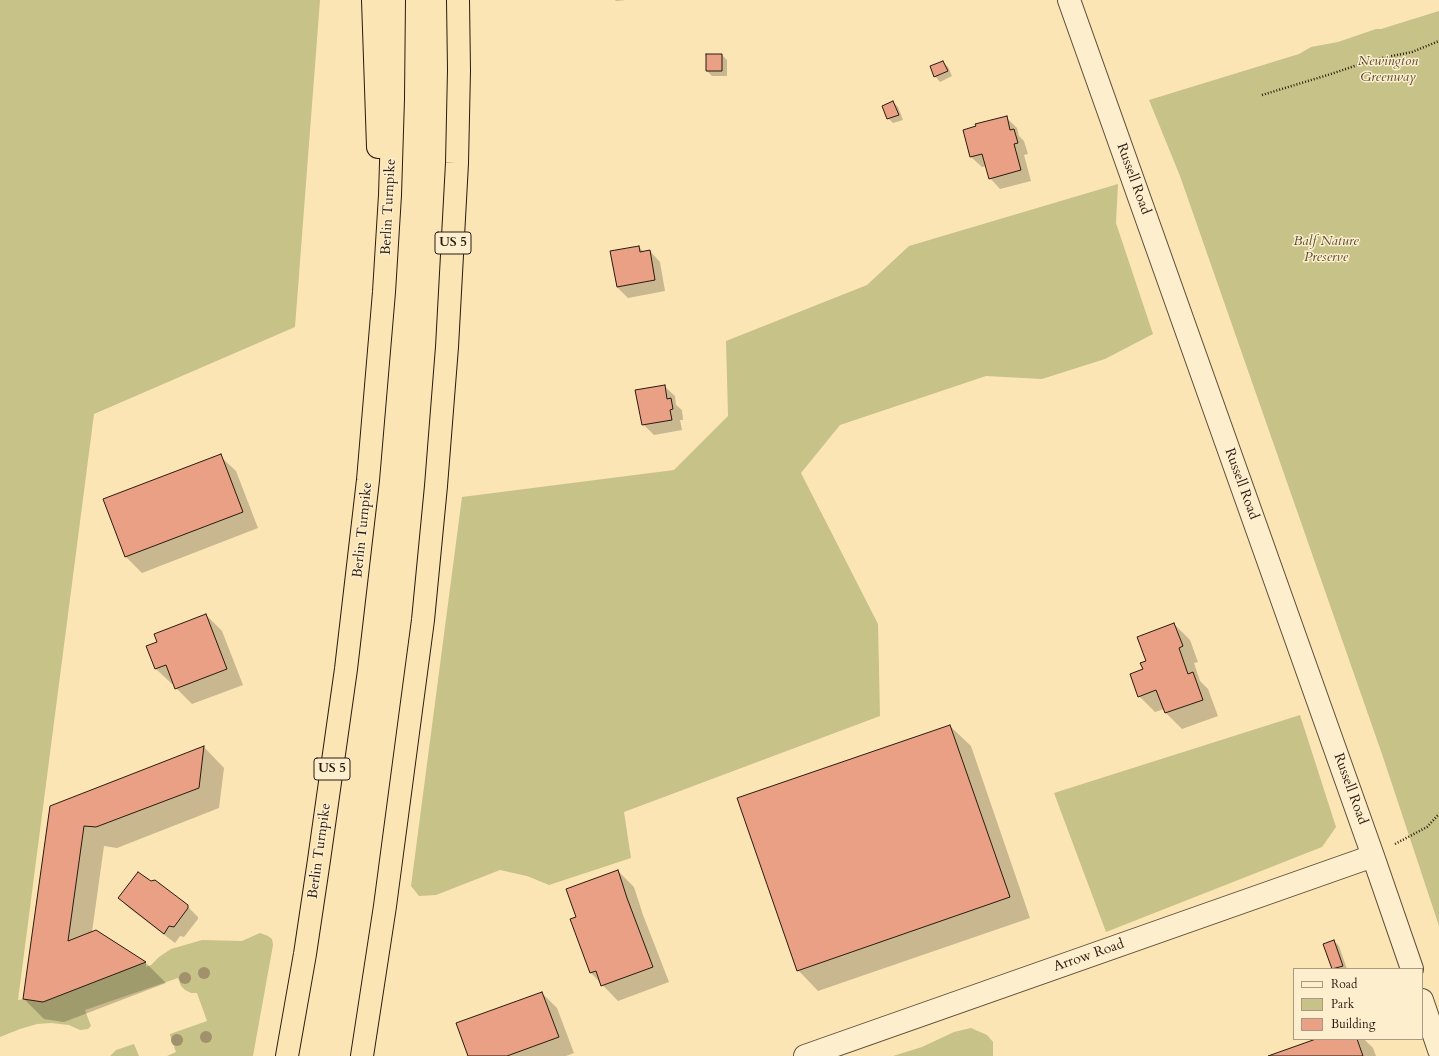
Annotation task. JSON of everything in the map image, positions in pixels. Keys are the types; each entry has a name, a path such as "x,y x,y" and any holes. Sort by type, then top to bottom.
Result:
{"highway":[{"path":"373,0 384,292"},
{"name":"Berlin Turnpike","path":"287,1056 305,954 347,661 368,480 384,292 393,106 394,0"},
{"name":"US 5","path":"362,1056 385,906 423,620 435,494 447,346 457,163 459,70 458,0"}],"street":[{"name":"Russell Road","path":"1069,0 1412,968"},
{"name":"Arrow Road","path":"805,1056 1373,856"},
{"path":"1423,1003 1439,1050"}],"path":[{"path":"1262,95 1372,60 1412,52 1439,41"},
{"path":"1373,856 1427,827 1439,814"}],"green space":[{"path":"0,0 320,0 295,327 94,414 18,1000 23,999 43,1002 146,962 146,967 151,965 159,957 171,949 202,940 242,941 260,933 272,939 273,945 253,1056 167,1056 176,1052 170,1034 207,1021 197,993 191,993 185,990 181,986 178,978 85,1010 91,1026 88,1029 80,1030 69,1025 51,1023 37,1024 0,1037"},
{"name":"Balf Nature Preserve","path":"1439,11 1439,926 1383,757 1180,176 1149,100 1299,54 1311,47 1338,42 1376,29 1381,29"},
{"path":"1118,184 1116,223 1153,334 1105,359 1042,379 986,376 840,425 801,473 878,624 880,716 624,812 631,858 549,885 527,876 500,870 436,895 419,896 411,886 462,497 674,470 728,416 726,341 867,285 909,246"},
{"path":"1300,715 1336,827 1322,847 1106,932 1054,793"},
{"path":"971,1028 987,1035 993,1042 993,1056 893,1056 922,1047 954,1032"},
{"path":"134,1044 139,1056 110,1056 116,1050"}],"building":[{"path":"706,54 722,54 722,71 706,71"},
{"path":"943,61 948,71 934,77 930,66"},
{"path":"893,101 899,115 887,119 882,106"},
{"path":"1007,116 1010,130 1014,129 1018,143 1014,144 1021,170 989,179 982,154 970,157 963,130 976,126 975,124"},
{"path":"639,246 640,252 650,250 655,280 617,287 610,251"},
{"path":"665,385 667,399 671,398 673,409 670,410 672,420 642,425 635,390"},
{"path":"221,454 243,512 125,557 103,499"},
{"path":"206,614 227,669 175,689 166,665 155,669 146,646 157,642 154,634"},
{"path":"1174,623 1183,646 1179,648 1188,674 1193,672 1203,700 1165,713 1156,690 1138,697 1130,674 1143,669 1140,663 1146,661 1137,637"},
{"path":"950,725 1010,897 797,971 737,798"},
{"path":"204,746 199,788 96,827 84,826 68,941 96,930 146,962 43,1002 23,999 50,806"},
{"path":"618,870 653,967 601,986 596,971 590,973 570,919 576,917 566,889"},
{"path":"138,872 151,881 155,880 188,905 188,908 174,927 169,926 164,934 118,898"},
{"path":"1334,940 1343,966 1332,968 1323,944"},
{"path":"542,992 559,1037 507,1056 468,1056 456,1023"},
{"path":"1313,1040 1357,1040 1363,1056 1268,1056"}],"park label":[{"name":"Newington Greenway","path":"1388,70"}]}
